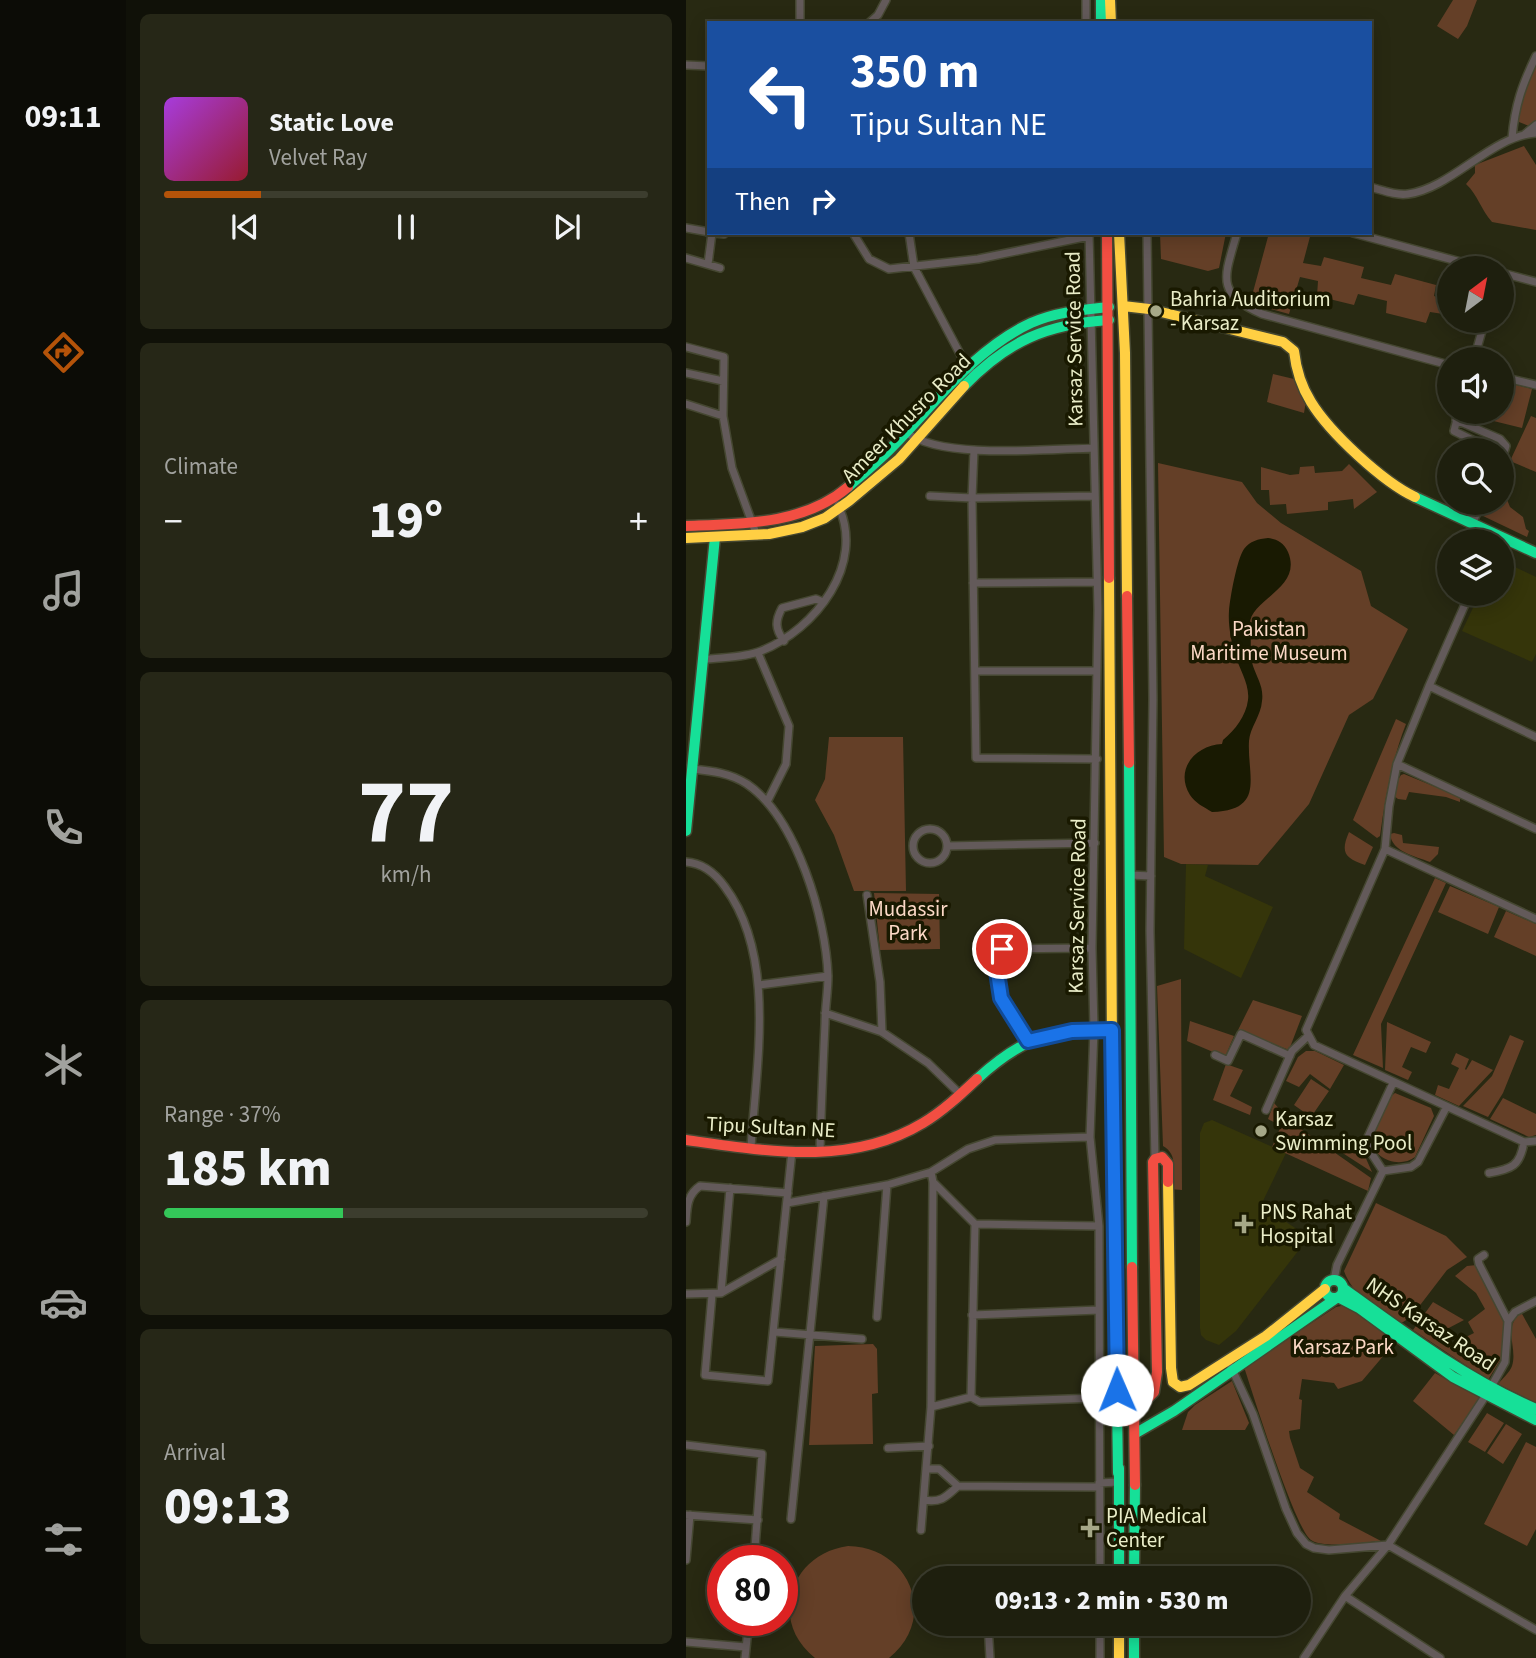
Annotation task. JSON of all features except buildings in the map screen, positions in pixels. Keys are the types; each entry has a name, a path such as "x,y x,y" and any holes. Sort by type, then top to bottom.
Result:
{"main road":[{"path":"1101,0 1101,21"},
{"path":"1110,0 1111,21"},
{"path":"1107,235 1112,1030 1119,1566"},
{"path":"1119,235 1125,353 1132,1279 1136,1410 1134,1566"},
{"path":"1123,306 1149,309 1277,340 1290,347 1296,357 1297,373 1311,403 1356,455 1398,487 1479,529"},
{"name":"Ameer Khusro Road","path":"686,526 754,523 779,519 814,508 834,498 879,460 967,367 993,345 1032,321 1063,312 1109,307"},
{"name":"Ameer Khusro Road","path":"686,538 757,536 818,521 840,509 881,475 916,441 975,375 998,356 1049,328 1109,320"},
{"path":"686,831 692,769 690,746 715,537 722,524"},
{"path":"706,525 715,537"},
{"path":"1514,545 1536,553"},
{"name":"Tipu Sultan NE","path":"686,1140 792,1152 840,1151 877,1144 922,1125 998,1061 1028,1041 1057,1033 1112,1030"},
{"path":"1118,1478 1123,1445 1122,1428 1154,1392 1157,1372 1155,1159 1162,1157 1168,1164 1173,1382 1180,1387 1189,1385 1230,1364"},
{"path":"1302,1316 1328,1283 1334,1280 1340,1282 1340,1293"},
{"path":"1325,1289 1331,1297 1340,1293"},
{"path":"1136,1431 1174,1411 1266,1336 1340,1293"},
{"name":"NHS Karsaz Road","path":"1340,1293 1489,1391 1536,1409"},
{"path":"1489,1391 1536,1420"},
{"path":"1126,1421 1130,1421 1136,1431"},
{"path":"1119,1636 1119,1658"},
{"path":"1134,1636 1134,1658"}],"street":[{"path":"800,0 800,21"},
{"path":"871,21 886,0"},
{"path":"1086,0 1086,21"},
{"path":"1512,138 1521,85 1536,56"},
{"path":"686,65 707,66"},
{"path":"1525,134 1536,125"},
{"path":"1372,188 1401,195 1410,194 1428,188 1512,138 1536,133"},
{"path":"686,228 707,231"},
{"path":"708,264 712,235"},
{"path":"854,235 869,259 889,269 978,260 1085,235"},
{"path":"909,235 914,267 967,367 975,375"},
{"name":"Karsaz Service Road","path":"1089,235 1097,582 1097,759 1092,948 1094,1029 1090,1137 1099,1226 1100,1566"},
{"path":"1147,235 1153,699 1150,931 1155,1159"},
{"path":"1237,235 1226,282 1242,305 1262,314 1437,362"},
{"path":"1360,235 1438,256"},
{"path":"686,258 720,268"},
{"path":"1514,276 1536,282"},
{"path":"686,347 724,357 723,416 732,468 757,536"},
{"path":"686,373 723,381"},
{"path":"1514,380 1536,386"},
{"path":"686,404 723,416"},
{"path":"1455,424 1454,431 1465,438"},
{"path":"1465,424 1498,438"},
{"path":"906,432 916,441 974,450 1094,448"},
{"path":"974,450 972,498 976,758 1097,759"},
{"path":"930,496 1095,496"},
{"path":"702,660 758,653 783,641 804,625 823,603 842,570 848,545 840,509 834,498"},
{"path":"1469,523 1471,515"},
{"path":"1469,523 1474,515"},
{"path":"973,583 1097,582"},
{"path":"783,641 776,626 782,608 816,599 823,603"},
{"path":"1464,606 1397,764 1385,849 1306,1030 1314,1045 1524,1142 1536,1141"},
{"path":"758,653 789,726 786,764 767,802"},
{"path":"975,671 1097,671"},
{"path":"1429,685 1536,737"},
{"path":"1397,764 1536,829"},
{"path":"692,769 721,772 747,784 767,802 782,823 804,868 821,923 828,976 820,1152"},
{"path":"929,829 943,835 947,846 943,857 933,862 921,860 914,848 916,838 929,829"},
{"path":"947,846 1095,843"},
{"path":"1385,849 1536,919"},
{"path":"686,862 697,862 709,870 731,895 753,944 759,985 751,1148"},
{"path":"1130,875 1151,876"},
{"path":"867,895 880,982 883,1032"},
{"path":"1028,1041 1001,998 995,955 1002,949 1092,948"},
{"path":"759,985 828,976"},
{"path":"825,1013 883,1032 928,1063 960,1094"},
{"path":"1215,1055 1227,1061 1241,1034 1290,1056"},
{"path":"1266,1110 1290,1056 1308,1036"},
{"path":"1383,1171 1368,1148 1367,1139 1393,1083"},
{"path":"1383,1171 1411,1167 1418,1162 1446,1108"},
{"path":"787,1203 887,1185 930,1172 968,1149 995,1140 1090,1137"},
{"path":"1489,1173 1511,1169 1521,1156 1524,1142"},
{"path":"712,1295 704,1373 706,1376 768,1381 792,1152"},
{"path":"1334,1280 1337,1265 1383,1171"},
{"path":"921,1530 932,1407 933,1182 930,1172"},
{"path":"933,1182 975,1224 1099,1226"},
{"path":"686,1222 688,1202 696,1188 705,1185 788,1193"},
{"path":"877,1317 887,1185"},
{"path":"721,1293 730,1188"},
{"path":"791,1519 824,1196"},
{"path":"971,1397 975,1224"},
{"path":"1304,1658 1345,1597 1388,1545 1489,1391 1505,1362 1508,1321 1479,1264 1479,1259 1484,1255"},
{"path":"686,1294 721,1293 781,1259"},
{"path":"1508,1321 1515,1312 1534,1302 1536,1312"},
{"path":"972,1315 1099,1310"},
{"path":"775,1332 862,1339"},
{"path":"1230,1364 1253,1414 1286,1509 1297,1533 1306,1544 1329,1550 1388,1545 1536,1630"},
{"path":"932,1407 971,1397 980,1402 1098,1398"},
{"path":"686,1445 762,1454 756,1545"},
{"path":"888,1448 929,1446"},
{"path":"927,1469 939,1469 958,1486 1099,1485 1118,1478"},
{"path":"924,1500 943,1500 958,1486"},
{"path":"686,1560 688,1515 758,1520"},
{"path":"1345,1597 1440,1658"},
{"path":"745,1658 747,1636"},
{"path":"989,1636 990,1658"},
{"path":"1100,1636 1100,1658"},
{"path":"686,1642 746,1647"}],"shaded area":[{"path":"1268,538 1277,540 1284,546 1291,565 1282,585 1251,618 1252,661 1262,696 1260,712 1249,741 1250,789 1247,798 1240,805 1229,810 1212,812 1190,795 1186,785 1186,768 1196,754 1213,745 1222,744 1245,712 1247,688 1231,638 1230,605 1241,554 1254,541"},
{"path":"1514,567 1536,577 1536,654 1532,662 1462,631 1474,606 1514,606"},
{"path":"1186,864 1208,865 1205,876 1273,907 1241,978 1184,949"},
{"name":"PNS Rahat Hospital","path":"1212,1120 1286,1153 1263,1201 1263,1207 1309,1237 1236,1331 1219,1345 1206,1340 1201,1335 1200,1328 1200,1133 1204,1123"}],"green space":[{"path":"1453,0 1477,0 1467,26 1458,39 1437,26"},
{"path":"1536,66 1536,121 1529,126 1519,122 1518,108"},
{"path":"1524,146 1536,165 1536,230 1492,222 1466,184 1475,173 1475,165"},
{"path":"1160,235 1226,235 1219,268 1208,271 1161,259"},
{"path":"1268,235 1310,235 1303,263 1321,266 1324,257 1364,267 1361,278 1391,285 1395,274 1436,285 1434,296 1437,297 1437,313 1430,312 1426,323 1386,313 1387,301 1358,294 1354,305 1317,296 1318,281 1300,277 1289,314 1250,303"},
{"path":"1273,374 1294,379 1306,401 1304,413 1267,402"},
{"path":"1514,384 1532,389 1522,428 1506,424 1514,424"},
{"path":"1531,416 1536,418 1536,472 1514,463 1514,452"},
{"name":"Pakistan Maritime Museum","path":"1158,463 1242,482 1257,503 1281,523 1361,571 1371,606 1408,629 1373,699 1349,715 1309,804 1258,865 1181,864 1164,857"},
{"path":"1349,464 1377,492 1354,509 1353,499 1328,502 1328,510 1287,514 1286,504 1270,505 1269,490 1261,490 1261,467 1290,475 1299,474 1300,467 1314,466 1315,473 1342,471"},
{"path":"1514,510 1523,517 1529,531 1527,537 1514,529 1483,516 1514,515"},
{"path":"1396,719 1406,724 1393,765 1380,836 1377,838 1353,820"},
{"path":"829,737 903,737 906,891 854,891 834,835 815,800 825,779"},
{"path":"1404,774 1460,797 1460,802 1446,797 1409,792 1406,800 1398,799 1394,796 1396,783"},
{"path":"1349,832 1373,847 1365,865 1346,854 1345,845"},
{"path":"1390,834 1402,835 1403,843 1439,847 1438,854 1430,862 1405,852 1392,840"},
{"path":"1435,878 1446,883 1381,1024 1383,1068 1353,1055"},
{"path":"1450,886 1499,907 1488,934 1438,912"},
{"name":"Mudassir Park","path":"874,893 939,894 940,949 880,950"},
{"path":"1506,911 1536,924 1536,956 1494,937"},
{"path":"1181,979 1182,1190 1169,1189 1173,1160 1163,1146 1157,986"},
{"path":"1253,1000 1302,1016 1289,1050 1238,1030"},
{"path":"1190,1021 1234,1036 1225,1057 1187,1041"},
{"path":"1387,1022 1431,1042 1426,1053 1411,1047 1402,1067 1412,1072 1408,1080 1385,1070"},
{"path":"1510,1035 1524,1041 1503,1093 1488,1117 1463,1106 1492,1076"},
{"path":"1306,1051 1315,1051 1344,1065 1330,1089 1310,1074 1299,1087 1286,1081 1298,1057"},
{"path":"1456,1053 1469,1059 1466,1070 1472,1060 1493,1070 1459,1106 1435,1095 1438,1085 1449,1089 1459,1068 1451,1064"},
{"path":"1226,1064 1243,1070 1230,1096 1252,1107 1250,1115 1213,1100"},
{"path":"1311,1079 1329,1091 1311,1117 1294,1105"},
{"path":"1395,1093 1431,1108 1434,1116 1415,1157 1408,1161 1385,1159 1374,1149 1372,1141 1379,1119 1390,1097"},
{"path":"1503,1098 1536,1114 1536,1135 1529,1137 1490,1119"},
{"path":"1274,1103 1291,1122 1371,1178 1368,1191 1272,1147 1281,1126 1268,1119"},
{"path":"1321,1139 1360,1145 1372,1172"},
{"path":"1376,1203 1446,1236 1467,1257 1447,1270 1411,1317 1394,1324 1359,1294 1344,1271"},
{"path":"1477,1265 1504,1318 1504,1354 1488,1380 1413,1330 1433,1302 1464,1320 1443,1331 1450,1345 1474,1333 1468,1322 1485,1309 1476,1293 1455,1276 1467,1266"},
{"name":"Karsaz Park","path":"1336,1307 1354,1307 1396,1341 1362,1381 1338,1389 1334,1383 1302,1379 1299,1399 1302,1400 1300,1429 1289,1431 1290,1438 1300,1468 1314,1477 1307,1492 1340,1514 1339,1519 1381,1541 1325,1544 1311,1540 1295,1512 1244,1367"},
{"path":"1521,1312 1536,1339 1536,1403 1498,1384 1512,1366 1512,1325"},
{"path":"873,1344 877,1349 878,1393 872,1394 873,1444 809,1445 815,1346"},
{"path":"1435,1373 1480,1398 1454,1435 1413,1401"},
{"path":"1232,1381 1249,1423 1245,1430 1182,1430 1188,1412 1195,1405"},
{"path":"1487,1413 1504,1423 1485,1452 1468,1442"},
{"path":"1506,1424 1522,1434 1503,1464 1487,1453"},
{"path":"1526,1442 1536,1447 1536,1529 1527,1546 1484,1524"},
{"path":"848,1546 870,1549 888,1558 901,1571 912,1596 912,1624 904,1642 889,1658 815,1658 801,1643 797,1636 798,1579 812,1562 828,1552"}],"traffic: fast":[{"path":"1101,0 1101,21"},
{"path":"848,487 884,455 974,361 992,347 1040,319 1109,307"},
{"path":"964,386 996,357 1029,338 1066,326 1109,320"},
{"path":"1415,497 1536,553"},
{"path":"686,831 715,537"},
{"path":"1129,763 1132,1267"},
{"path":"977,1079 1008,1054 1038,1038 1072,1031 1112,1030"},
{"path":"1112,1049 1118,1473"},
{"path":"1334,1280 1340,1283 1343,1289 1340,1295 1334,1298 1328,1295 1325,1289 1328,1283 1334,1280"},
{"path":"1343,1288 1460,1369 1536,1409"},
{"path":"1136,1433 1174,1411 1338,1297 1359,1308 1453,1377 1536,1420"},
{"path":"1119,1468 1119,1566"},
{"path":"1134,1566 1135,1485"},
{"path":"1134,1636 1134,1658"}],"traffic: slow":[{"path":"1110,0 1111,21"},
{"path":"1119,235 1125,353 1127,596"},
{"path":"1123,306 1149,309 1283,342 1294,351 1304,390 1331,428 1373,469 1415,497"},
{"path":"686,538 769,534 802,527 825,518 899,459 964,386"},
{"path":"1109,578 1112,1049"},
{"path":"1168,1182 1171,1368 1173,1382 1180,1387 1189,1385 1266,1336 1325,1289"},
{"path":"1119,1636 1119,1658"}],"traffic: jam":[{"path":"1107,235 1109,578"},
{"path":"686,526 750,523 792,516 831,500 848,487"},
{"path":"1127,596 1129,763"},
{"path":"686,1140 777,1151 837,1151 866,1146 895,1137 923,1123 977,1079"},
{"path":"1126,1421 1154,1392 1157,1372 1155,1159 1162,1157 1168,1164 1168,1182"},
{"path":"1132,1267 1135,1485"}],"place":[{"name":"Bahria Auditorium - Karsaz","path":"1156,311"},
{"name":"Karsaz Swimming Pool","path":"1261,1131"},
{"name":"PNS Rahat Hospital","path":"1244,1224"},
{"name":"PIA Medical Center","path":"1090,1528"}],"route":[{"path":"1002,949 995,955 1001,998 1028,1041 1072,1031 1112,1030 1117,1390"}]}
